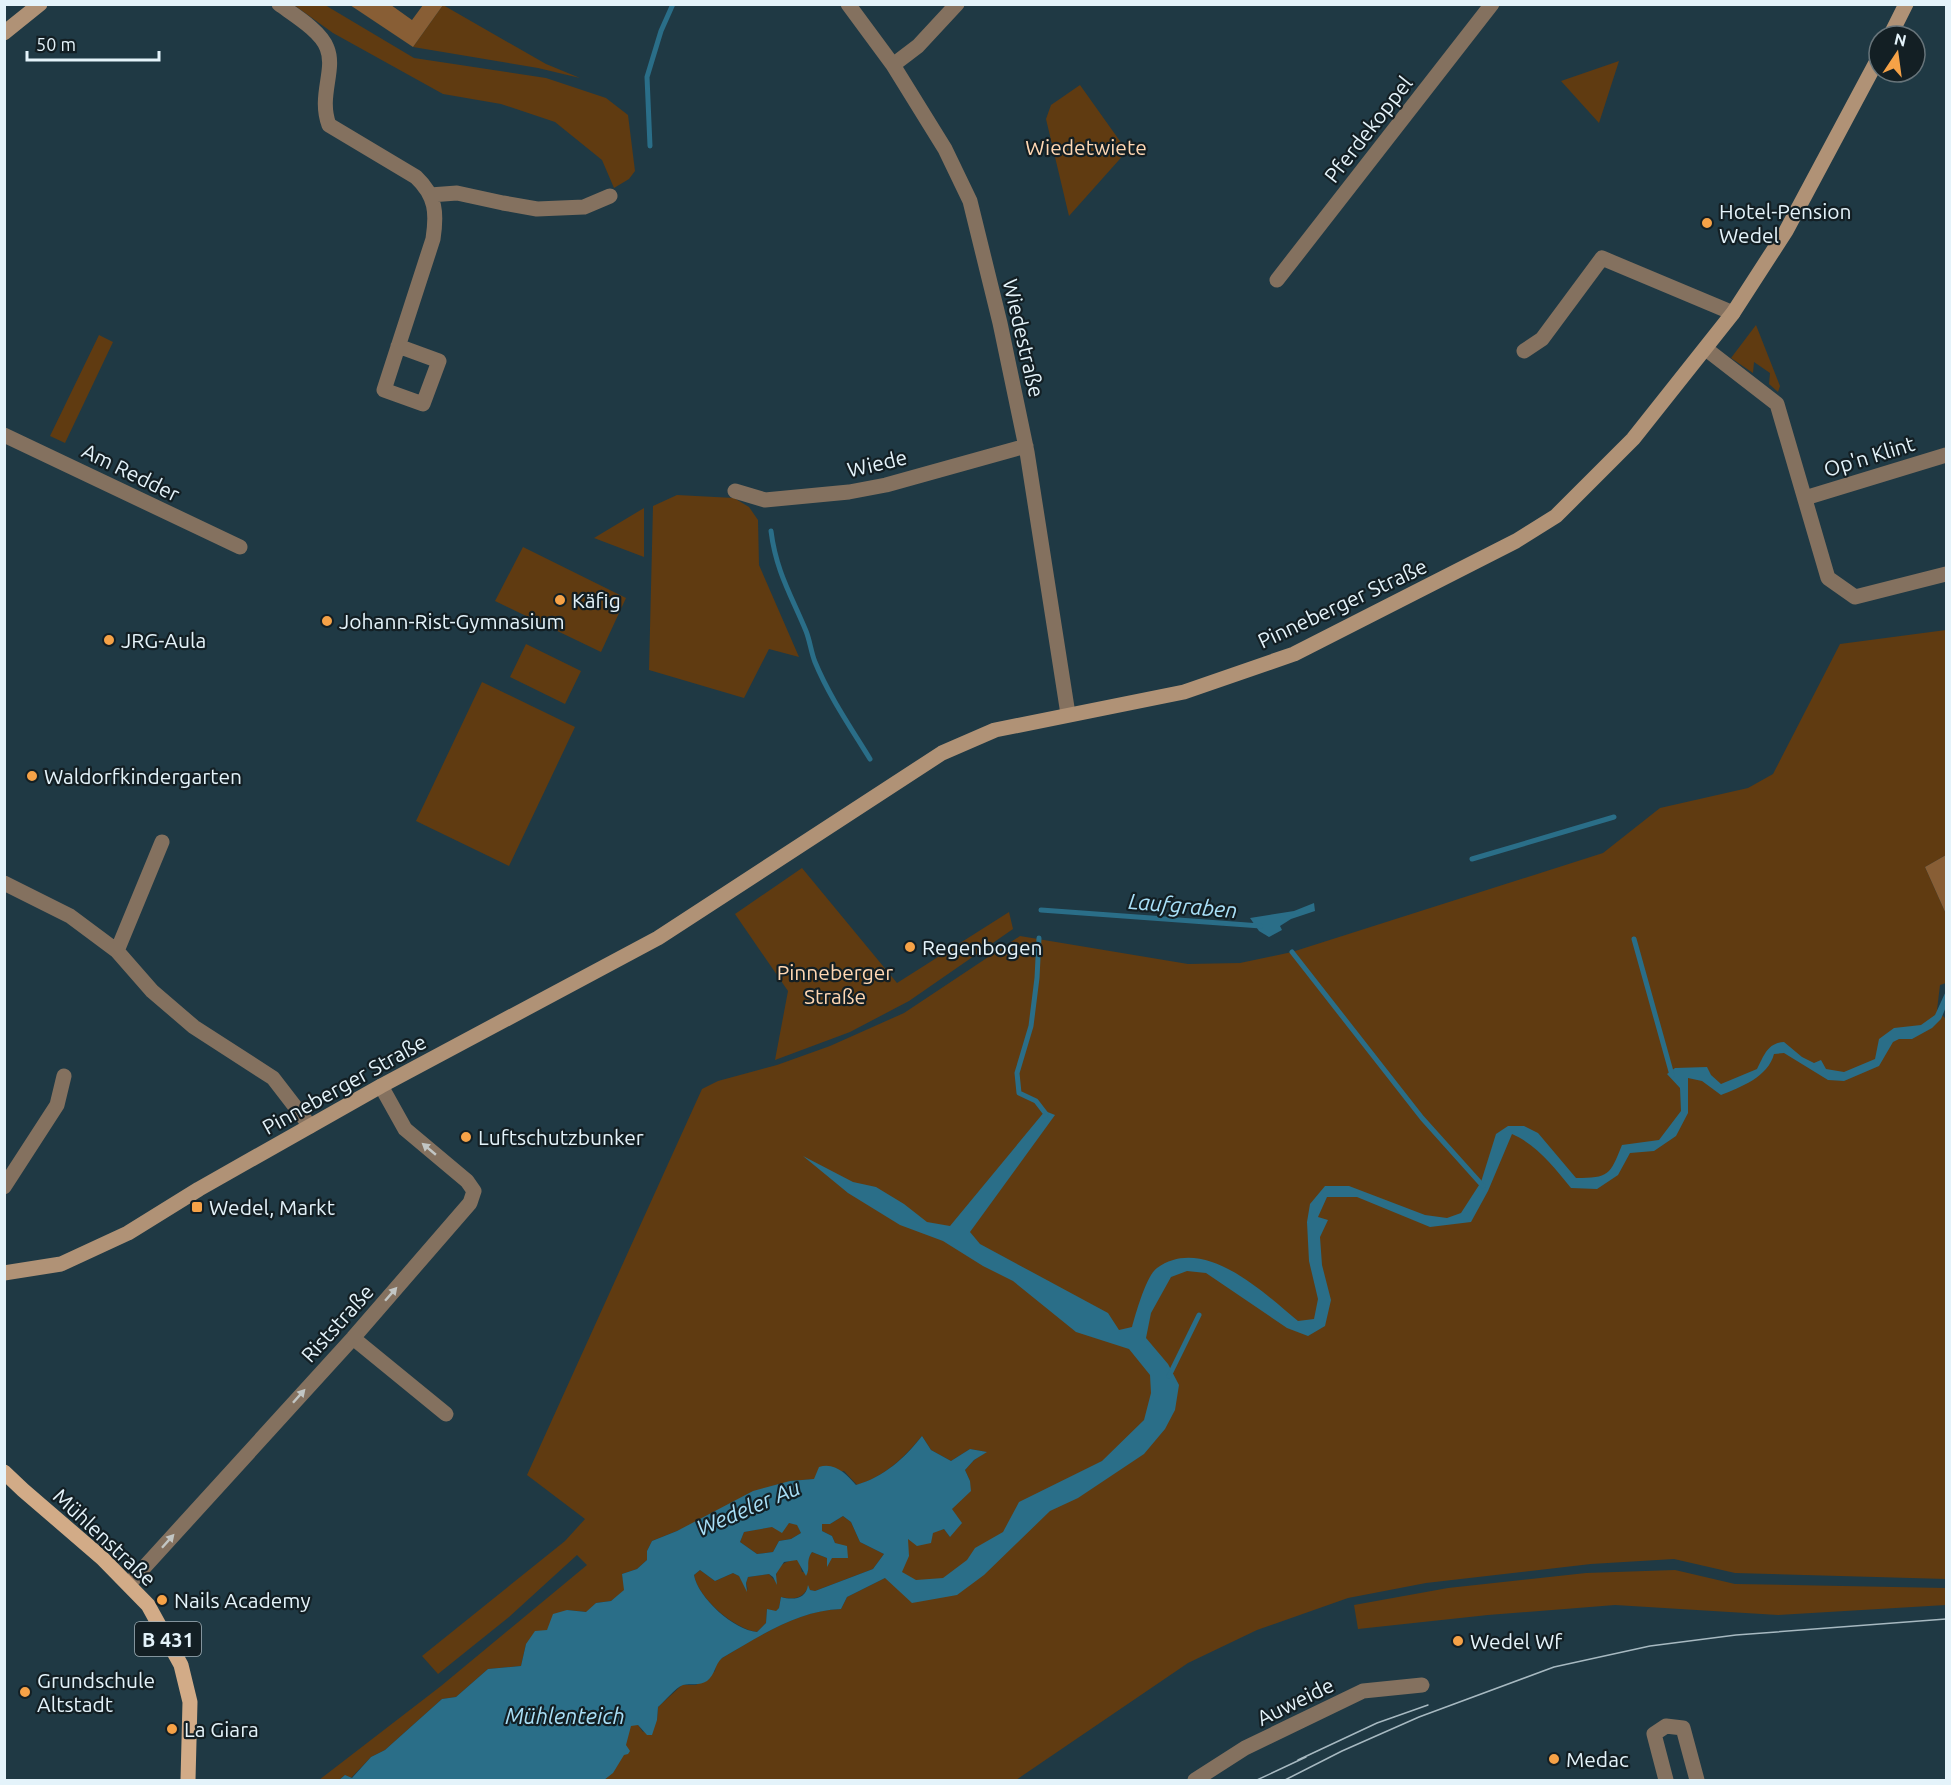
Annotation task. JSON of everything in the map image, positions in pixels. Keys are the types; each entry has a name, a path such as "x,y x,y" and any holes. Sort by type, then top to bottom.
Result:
{"main road":[{"path":"4,33 40,4"},
{"path":"1896,24 1906,4"},
{"name":"Pinneberger Straße","path":"4,1274 61,1264 128,1233 199,1189 381,1086 658,938 942,753 995,730 1185,692 1294,654 1516,541 1556,516 1633,439 1733,313 1786,231 1867,79"},
{"name":"Mühlenstraße","path":"4,1472 102,1558 148,1605 181,1665 190,1702 188,1780"}],"street":[{"path":"279,4 312,29 327,47 330,62 324,106 329,125 416,177 427,187 430,195 437,216 433,239 398,346"},
{"name":"Wiedestraße","path":"848,4 893,65 945,149 970,201 1000,323 1026,446 1068,714"},
{"path":"893,65 918,46 957,4"},
{"name":"Pferdekoppel","path":"1277,280 1492,4"},
{"path":"430,195 457,193 537,209 584,207 610,196"},
{"path":"1524,351 1542,339 1602,258 1733,313"},
{"name":"Op'n Klint","path":"1706,349 1777,405 1828,578 1856,597 1947,574"},
{"name":"Am Redder","path":"4,435 240,547"},
{"name":"Wiede","path":"735,491 765,500 849,492 1026,446"},
{"name":"Op'n Klint","path":"1805,498 1947,455"},
{"path":"117,951 162,842"},
{"path":"4,883 70,916 117,951 152,991 194,1027 273,1078 310,1126"},
{"path":"4,1187 57,1105 64,1076"},
{"name":"Riststraße","path":"129,1584 352,1338 470,1203 474,1191 467,1181 405,1129 381,1086"},
{"path":"352,1338 446,1414"},
{"name":"Auweide","path":"1195,1780 1245,1748 1363,1691 1422,1685"},
{"path":"1666,1780 1654,1734 1666,1726 1683,1728 1697,1780"}],"green space":[{"path":"294,5 325,5 414,58 546,78 606,98 628,115 635,171 629,179 614,188 602,160 555,122 501,104 443,94 333,33"},
{"path":"443,5 546,64 580,78 538,68 413,47"},
{"path":"1619,61 1599,123 1561,81"},
{"name":"Wiedetwiete","path":"1080,85 1127,151 1069,216 1046,119 1051,105"},
{"path":"1756,325 1780,386 1778,392 1769,384 1770,373 1754,362 1753,373 1731,358"},
{"path":"99,335 113,342 65,443 50,436"},
{"path":"677,495 734,498 749,507 758,520 759,565 799,657 769,649 744,698 649,670 653,506"},
{"path":"644,508 644,557 594,538"},
{"name":"Käfig","path":"523,547 626,598 601,652 495,601"},
{"path":"1946,630 1946,855 1925,867 1946,914 1946,983 1940,985 1937,1010 1946,1019 1946,1579 1735,1573 1674,1559 1591,1564 1426,1583 1348,1598 1257,1630 1188,1663 1016,1780 604,1780 611,1774 622,1755 631,1725 638,1725 643,1732 657,1720 658,1707 682,1685 696,1685 715,1671 716,1663 722,1658 779,1626 809,1614 841,1609 847,1597 885,1578 908,1538 944,1529 950,1537 952,1509 970,1481 965,1470 986,1452 970,1449 951,1461 931,1450 922,1436 893,1466 867,1482 857,1485 844,1471 817,1476 815,1479 790,1481 652,1541 647,1551 647,1560 637,1569 622,1574 625,1590 611,1601 596,1603 587,1612 567,1610 547,1630 526,1644 521,1666 488,1669 456,1697 442,1699 385,1750 371,1757 351,1778 345,1775 339,1780 319,1780 441,1686 587,1565 577,1555 509,1617 438,1674 422,1656 565,1541 585,1519 527,1475 702,1089 718,1081 777,1065 830,1046 904,1013 1020,936 1188,964 1240,963 1292,952 1603,853 1660,808 1748,788 1773,774 1840,644"},
{"path":"526,644 581,671 565,704 510,677"},
{"path":"482,682 575,727 509,866 416,821"},
{"name":"Pinneberger Straße","path":"802,868 897,983 1009,912 1013,929 909,1001 850,1032 775,1060 788,991 735,914"},
{"path":"843,1516 851,1522 860,1542 884,1554 873,1569 815,1591 808,1587 797,1598 781,1597 779,1608 775,1612 767,1609 766,1623 757,1632 738,1625 718,1611 697,1584 694,1575 700,1570 715,1581 733,1573 739,1576 748,1590 746,1583 748,1577 769,1574 776,1582 780,1566 792,1560 797,1559 802,1572 808,1572 807,1559 812,1552 827,1558 827,1566 835,1543 832,1536 822,1531 822,1524 830,1524"},
{"path":"789,1523 797,1524 801,1533 791,1539 779,1541 773,1552 757,1554 740,1542 744,1532"},
{"path":"1675,1570 1735,1584 1946,1588 1946,1605 1778,1615 1615,1605 1488,1615 1358,1629 1354,1605 1448,1588 1586,1573"}],"shaded area":[{"path":"350,5 391,5 412,20 423,5 443,5 413,47"},
{"path":"1946,855 1946,914 1925,867"}],"water":[{"path":"1314,903 1315,911 1291,919 1280,926 1282,930 1269,937 1259,931 1250,918 1294,911"},
{"name":"Mühlenteich","path":"1946,991 1946,1007 1941,1019 1932,1028 1912,1039 1899,1039 1893,1042 1879,1066 1844,1081 1828,1080 1784,1053 1774,1054 1766,1069 1753,1080 1721,1095 1702,1081 1688,1078 1688,1113 1676,1136 1654,1151 1630,1153 1618,1175 1597,1189 1571,1188 1537,1150 1512,1134 1488,1191 1471,1222 1430,1227 1357,1197 1327,1197 1318,1217 1328,1220 1320,1237 1322,1265 1331,1300 1325,1326 1308,1336 1287,1328 1206,1273 1187,1271 1171,1277 1151,1313 1146,1338 1168,1364 1179,1385 1175,1410 1165,1429 1144,1454 1078,1498 1050,1511 984,1575 957,1595 912,1603 885,1578 847,1597 841,1609 794,1619 722,1658 707,1681 683,1685 658,1707 652,1735 647,1735 638,1725 631,1726 626,1745 630,1751 624,1755 613,1773 604,1780 339,1780 345,1775 352,1778 371,1757 385,1750 442,1699 456,1697 488,1669 521,1666 526,1644 535,1631 547,1630 553,1614 567,1610 586,1612 596,1603 611,1601 624,1590 622,1574 637,1569 647,1560 647,1551 652,1541 677,1531 753,1491 790,1481 814,1479 819,1467 825,1466 840,1470 856,1485 866,1482 893,1466 922,1436 931,1450 951,1461 970,1449 987,1452 974,1460 965,1470 971,1491 952,1509 962,1523 950,1537 944,1529 933,1533 931,1543 917,1546 908,1539 909,1556 902,1572 916,1580 943,1578 967,1560 975,1548 1003,1532 1019,1502 1102,1461 1144,1420 1151,1393 1150,1375 1129,1349 1076,1332 1013,1281 983,1266 943,1241 900,1225 848,1193 803,1156 853,1182 876,1187 904,1204 927,1222 950,1226 1045,1111 1055,1115 970,1232 980,1244 1108,1313 1119,1330 1132,1327 1145,1286 1157,1268 1175,1259 1194,1258 1213,1262 1232,1271 1251,1283 1298,1321 1314,1319 1318,1299 1309,1261 1307,1222 1310,1204 1325,1186 1349,1186 1425,1215 1447,1218 1461,1213 1481,1182 1496,1134 1508,1126 1524,1126 1538,1133 1576,1178 1595,1177 1611,1169 1622,1145 1659,1140 1681,1111 1680,1088 1667,1074 1675,1068 1707,1067 1711,1075 1721,1084 1757,1069 1770,1048 1784,1042 1802,1057 1814,1063 1821,1060 1826,1069 1844,1072 1875,1059 1879,1039 1894,1028 1921,1025 1935,1015","holes":["843,1516 851,1522 860,1542 884,1554 873,1569 815,1591 810,1590 808,1585 804,1594 798,1598 781,1597 779,1608 776,1611 767,1609 766,1623 757,1632 748,1630 728,1619 710,1603 697,1584 694,1575 700,1570 715,1581 733,1573 739,1576 747,1592 748,1577 769,1574 777,1585 776,1574 784,1562 797,1560 806,1576 812,1552 827,1558 827,1567 832,1558 848,1558 847,1546 835,1543 832,1536 822,1531 822,1524 830,1524","789,1523 797,1525 801,1533 791,1539 779,1541 773,1552 757,1554 740,1542 744,1532 772,1527 782,1533"]}],"waterway":[{"path":"650,146 647,77 661,31 673,4"},
{"path":"771,531 780,571 806,631 815,662 870,759"},
{"name":"Laufgraben","path":"1472,859 1614,817"},
{"name":"Laufgraben","path":"1041,910 1261,926"},
{"path":"1039,938 1031,1026 1017,1073 1019,1093 1036,1101 1046,1114 1045,1116"},
{"path":"1634,939 1672,1075"},
{"path":"1292,952 1422,1118 1483,1186"},
{"name":"Wedeler Au","path":"1169,1376 1199,1315"}],"tram line":[{"path":"1285,1780 1342,1751 1419,1717 1554,1667 1650,1646 1736,1635 1946,1619"},
{"path":"1298,1760 1377,1723 1428,1705"},
{"path":"1257,1780 1306,1757"}],"place":[{"name":"Hotel-Pension Wedel","path":"1707,223"},
{"name":"Käfig","path":"560,600"},
{"name":"Johann-Rist-Gymnasium","path":"327,621"},
{"name":"JRG-Aula","path":"109,640"},
{"name":"Waldorfkindergarten","path":"32,776"},
{"name":"Regenbogen","path":"910,947"},
{"name":"Luftschutzbunker","path":"466,1137"},
{"name":"Wedel, Markt","path":"197,1207"},
{"name":"Nails Academy","path":"162,1600"},
{"name":"Wedel Wf","path":"1458,1641"},
{"name":"Grundschule Altstadt","path":"25,1692"},
{"name":"La Giara","path":"172,1729"},
{"name":"Medac","path":"1554,1759"}]}
